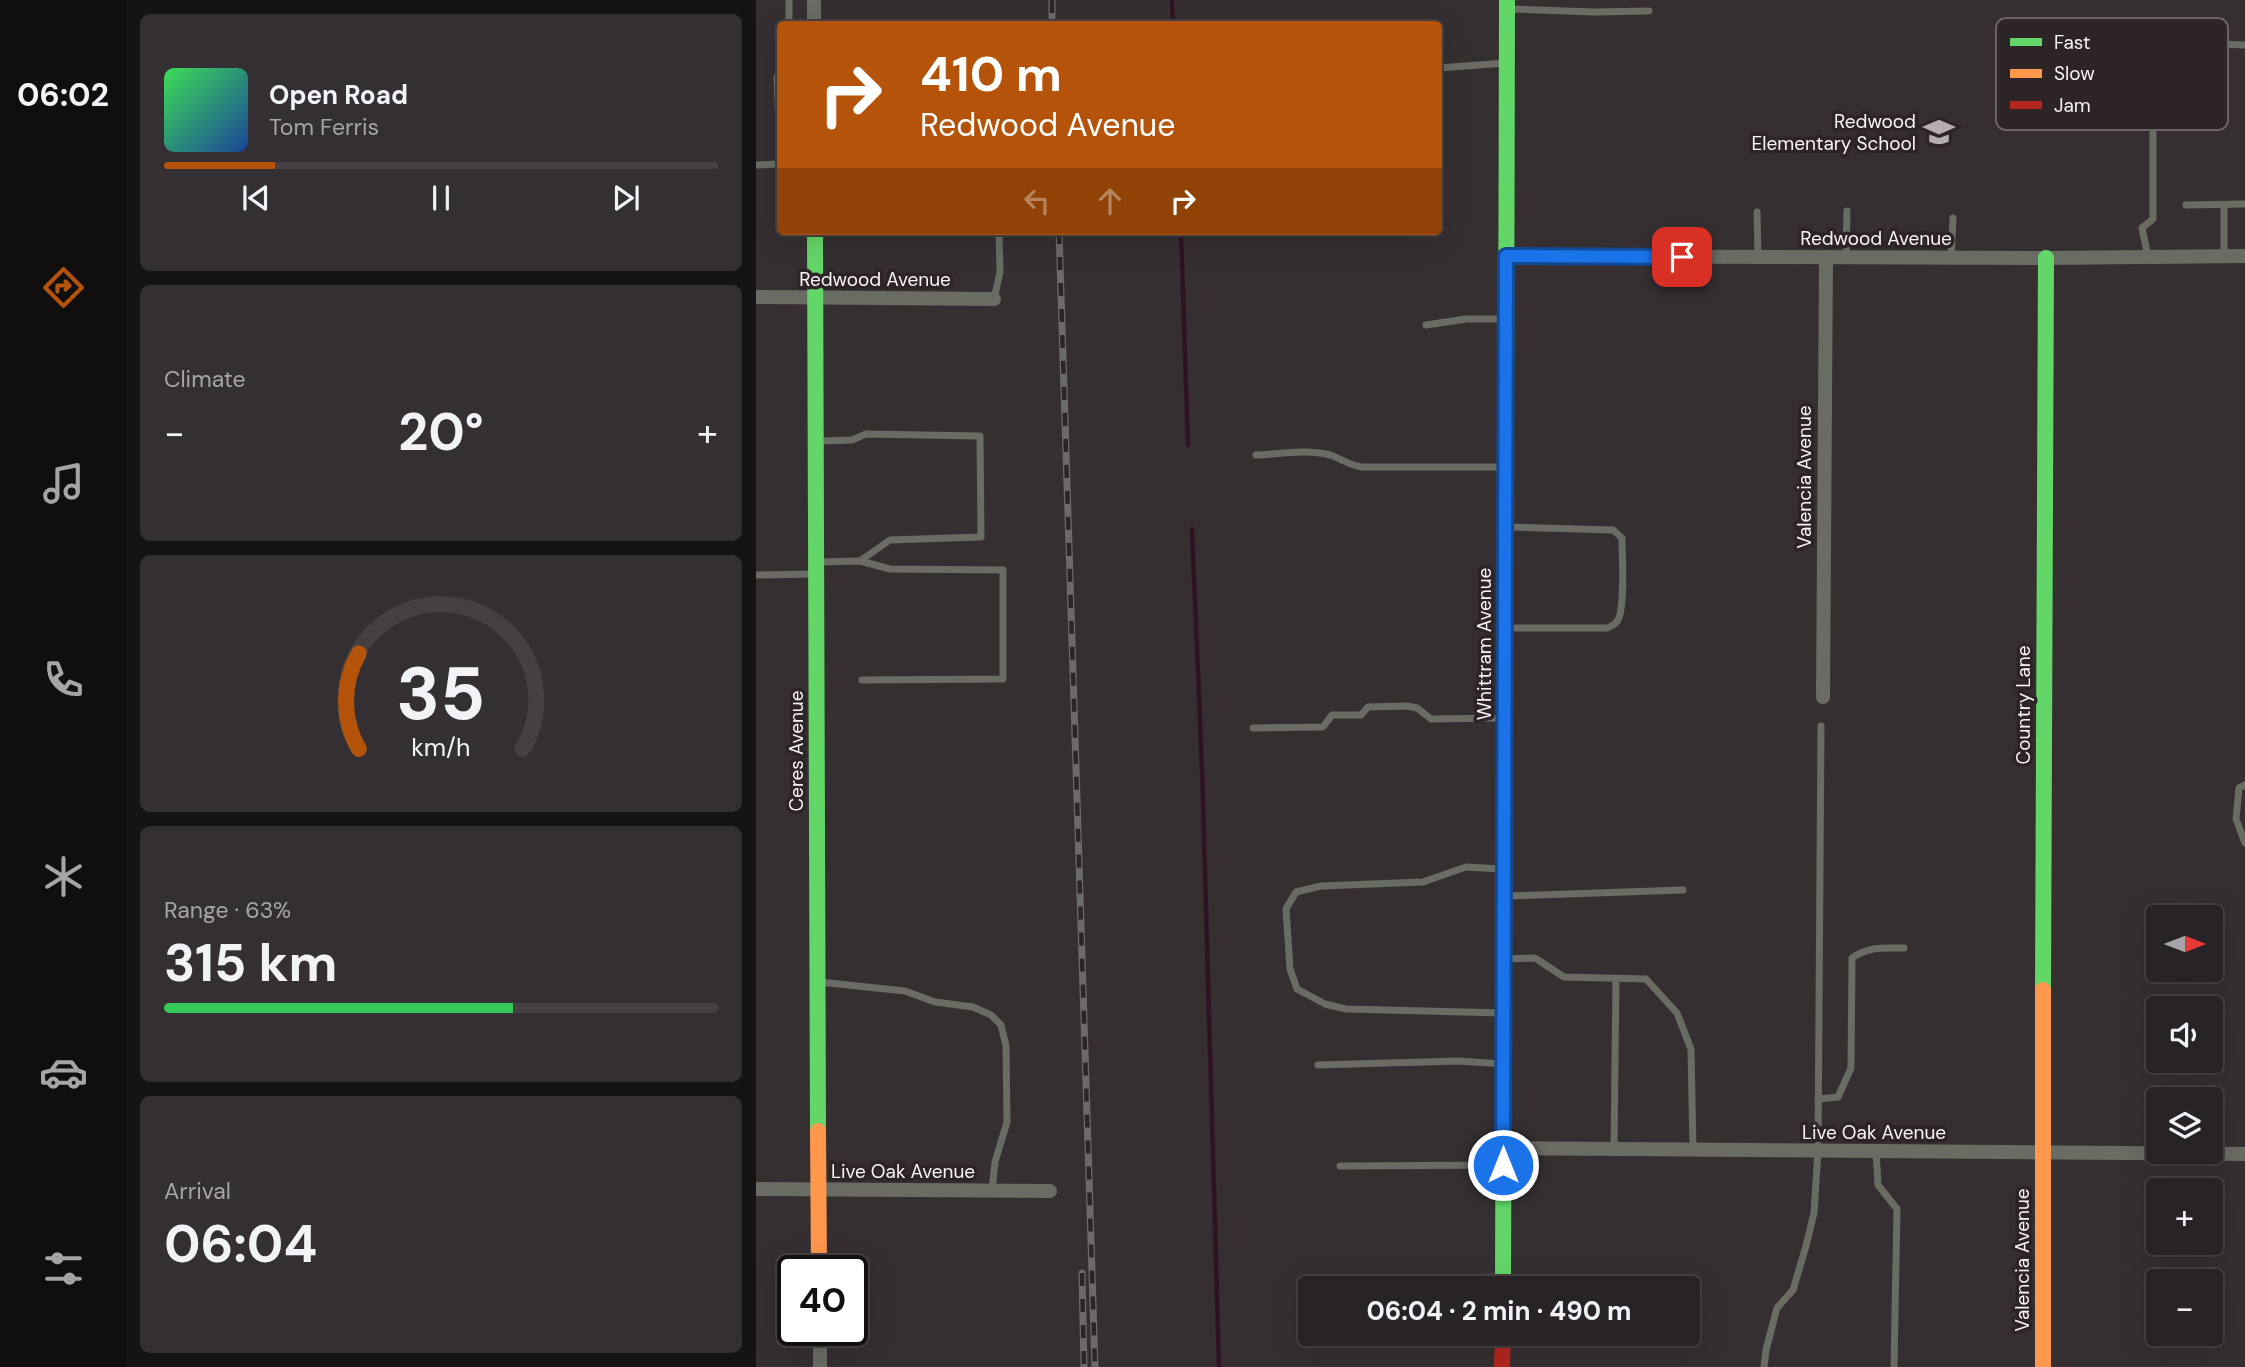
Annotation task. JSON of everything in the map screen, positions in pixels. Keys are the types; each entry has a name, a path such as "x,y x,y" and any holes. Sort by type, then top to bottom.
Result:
{"street":[{"path":"814,0 814,21"},
{"name":"Whittram Avenue","path":"1503,1276 1507,4"},
{"name":"Ceres Avenue","path":"815,235 819,1255"},
{"name":"Redwood Avenue","path":"1506,256 2245,256"},
{"name":"Valencia Avenue","path":"1823,698 1826,257"},
{"name":"Country Lane","path":"2042,1153 2046,258"},
{"name":"Redwood Avenue","path":"756,298 994,299"},
{"name":"Live Oak Avenue","path":"1503,1148 2245,1154"},
{"name":"Valencia Avenue","path":"2042,1153 2043,1367"},
{"name":"Live Oak Avenue","path":"756,1189 1050,1191"},
{"path":"820,1346 820,1367"},
{"path":"1502,1367 1503,1346"}],"lane":[{"path":"789,0 789,21"},
{"path":"1507,4 1594,12 1648,11"},
{"path":"1442,68 1506,63"},
{"path":"2148,257 2142,228 2152,219 2152,130"},
{"path":"756,165 777,164"},
{"path":"2186,205 2245,204"},
{"path":"2224,205 2224,256"},
{"path":"1846,257 1847,211"},
{"path":"1757,212 1758,257"},
{"path":"1951,258 1953,218"},
{"path":"994,299 1000,272 999,235"},
{"path":"1426,325 1466,319 1506,319"},
{"path":"816,441 852,440 866,434 981,436 981,537 890,540 860,562"},
{"path":"1256,455 1317,453 1332,455 1342,462 1361,467 1505,467"},
{"path":"1505,527 1613,530 1622,538 1619,619 1614,625 1607,628 1505,628"},
{"path":"756,575 860,562 890,569 1003,570 1003,679 862,680"},
{"path":"1253,728 1323,727 1332,715 1361,715 1368,707 1418,708 1431,719 1505,718"},
{"path":"1764,1367 1777,1308 1793,1290 1814,1213 1818,1151 1821,726"},
{"path":"2245,785 2239,788 2236,818 2245,842"},
{"path":"1504,869 1466,867 1423,882 1321,886 1296,892 1286,909 1290,969 1297,989 1325,1004 1346,1009 1504,1013"},
{"path":"1504,896 1683,890"},
{"path":"1818,1099 1838,1097 1851,1068 1852,958 1863,950 1873,948 1904,948"},
{"path":"1504,959 1535,958 1564,977 1646,979 1677,1013 1691,1049 1693,1150"},
{"path":"1614,1149 1616,979"},
{"path":"818,982 905,991 935,1002 973,1007 991,1014 1001,1025 1006,1046 1007,1122 995,1161 992,1190"},
{"path":"1318,1065 1458,1061 1504,1064"},
{"path":"1875,1151 1878,1185 1897,1209 1894,1367"},
{"path":"1340,1167 1503,1165"}],"waterway":[{"path":"1172,0 1173,21"},
{"path":"1181,235 1188,445"},
{"path":"1192,529 1202,768 1219,1367"}],"railway":[{"path":"1052,0 1052,21"},
{"path":"1059,235 1095,1367"},
{"path":"1082,1273 1084,1367"}],"traffic: fast":[{"path":"1506,425 1507,0"},
{"path":"815,235 818,1131"},
{"path":"2043,990 2046,258"},
{"path":"1503,1276 1505,657"}],"traffic: slow":[{"path":"2043,990 2043,1367"},
{"path":"818,1131 819,1255"}],"traffic: jam":[{"path":"1505,657 1506,425"},
{"path":"1502,1367 1503,1346"}],"place":[{"name":"Redwood Elementary School","path":"1939,132"}],"route":[{"path":"1503,1165 1506,256 1682,257"}]}
